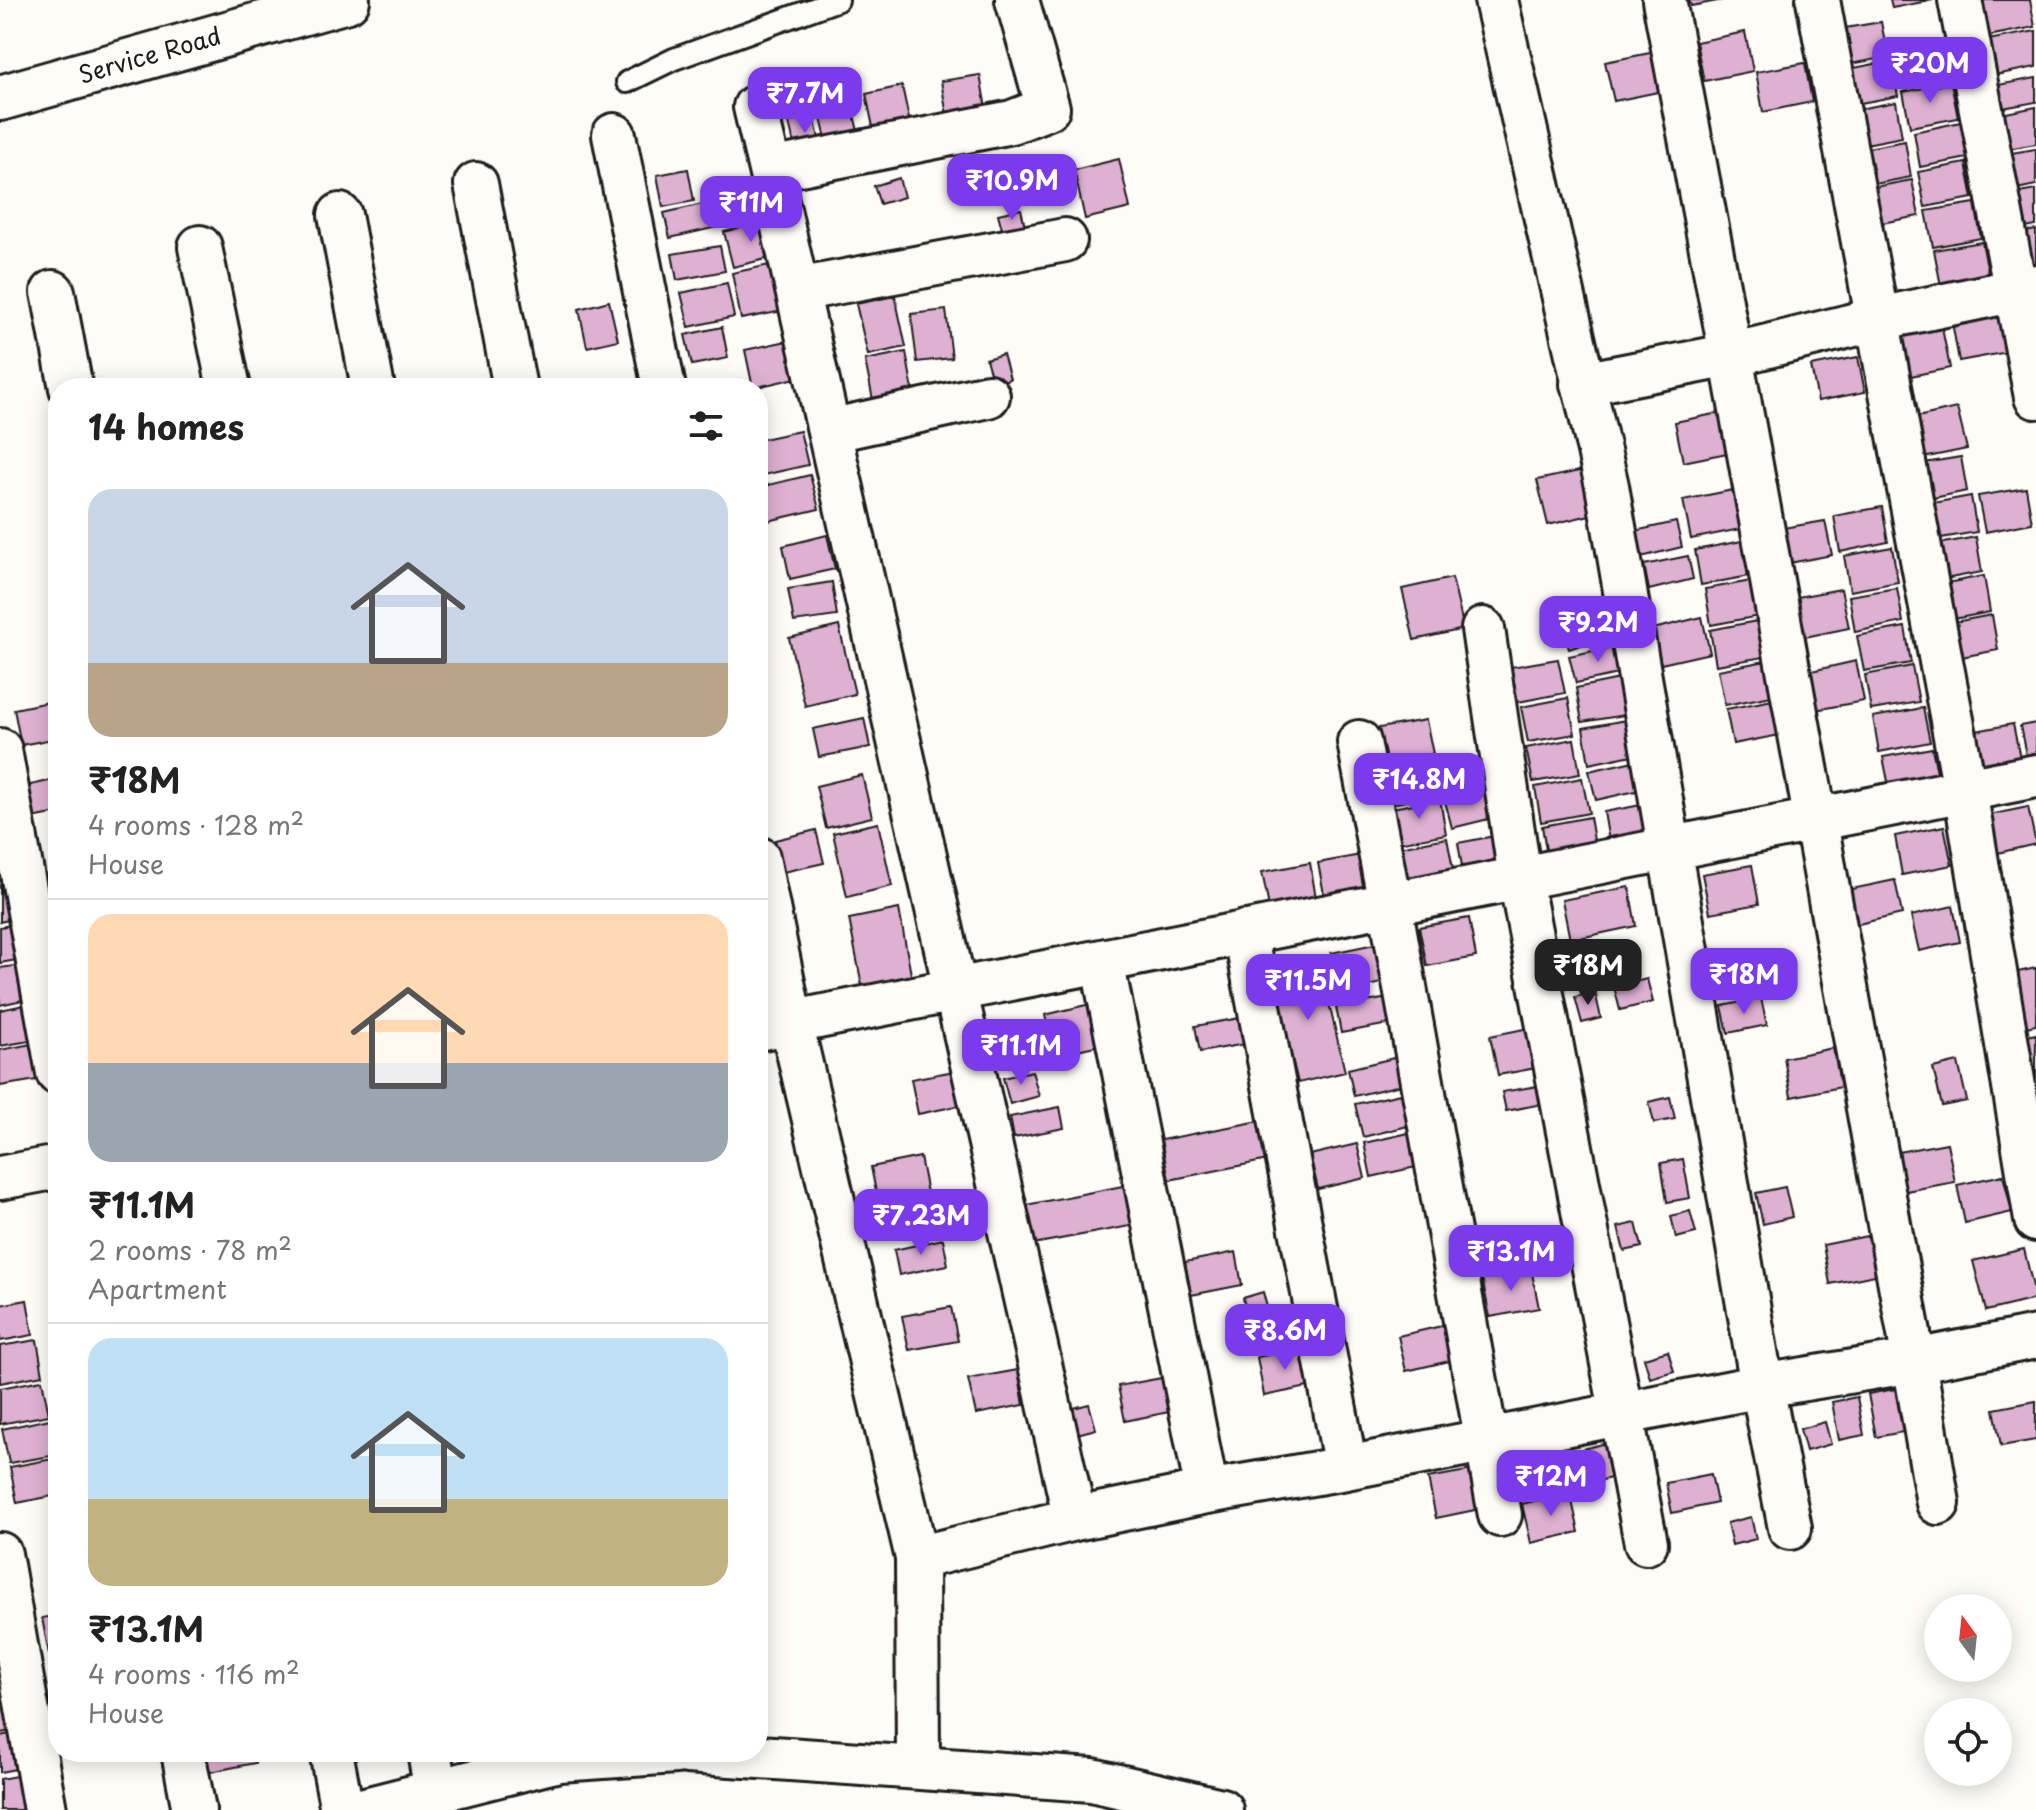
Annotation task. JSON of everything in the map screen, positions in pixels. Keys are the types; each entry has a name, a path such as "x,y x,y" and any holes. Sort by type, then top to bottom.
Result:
{"main road":[{"name":"Service Road","path":"0,98 347,0"}],"street":[{"path":"770,170 1012,122 1048,108 1017,0"},
{"path":"1496,0 1607,486 1762,1386 1790,1528"},
{"path":"1664,0 1938,1503"},
{"path":"1818,0 1965,790 2036,1220"},
{"path":"1960,0 2026,288 2036,397"},
{"path":"755,107 1075,1519"},
{"path":"614,135 662,378"},
{"path":"476,184 513,378"},
{"path":"340,215 371,378"},
{"path":"797,290 1065,240"},
{"path":"200,247 227,378"},
{"path":"1582,384 1731,355 1878,319 2026,288"},
{"path":"53,292 69,378"},
{"path":"829,431 988,396"},
{"path":"1483,629 1520,878 1646,1543"},
{"path":"1359,742 1500,1515"},
{"path":"0,750 48,1017"},
{"path":"774,1025 2036,776"},
{"path":"1245,932 1346,1468"},
{"path":"1102,961 1207,1492"},
{"path":"768,962 774,1025 917,1558 918,1767"},
{"path":"0,1178 48,1169"},
{"path":"917,1558 1075,1519 1207,1492 2036,1337"},
{"path":"0,1554 45,1810"},
{"path":"768,1757 1092,1780 1221,1810"},
{"path":"185,1762 194,1810"},
{"path":"333,1762 342,1810"},
{"path":"361,1810 432,1772 538,1762"}],"lane":[{"path":"627,82 674,59 838,0"}],"building":[{"path":"1689,0 1723,0 1691,6"},
{"path":"1890,0 1933,0 1892,8"},
{"path":"2030,0 2035,27 1988,36 1981,1"},
{"path":"1881,22 1888,57 1840,66 1833,30"},
{"path":"2036,31 2036,67 1995,75 1988,40"},
{"path":"1745,32 1753,71 1704,81 1696,42"},
{"path":"1655,52 1663,91 1614,101 1605,62"},
{"path":"1891,61 1898,96 1850,105 1843,70"},
{"path":"1805,63 1812,102 1763,112 1756,72"},
{"path":"980,75 988,119 949,127 941,81"},
{"path":"2036,78 2036,102 1997,109 1993,86"},
{"path":"1951,83 1958,118 1910,127 1903,92"},
{"path":"902,86 913,138 877,146 866,94"},
{"path":"1896,102 1902,137 1855,146 1848,111"},
{"path":"851,103 861,143 829,151 819,110"},
{"path":"2036,107 2036,144 2007,149 2001,114"},
{"path":"812,108 823,156 798,161 787,114"},
{"path":"1961,122 1968,158 1920,167 1914,132"},
{"path":"1905,141 1911,177 1864,186 1857,150"},
{"path":"2036,149 2036,185 2012,190 2005,154"},
{"path":"1119,159 1130,208 1085,219 1074,170"},
{"path":"1966,163 1973,198 1925,207 1918,172"},
{"path":"688,169 694,201 663,207 657,175"},
{"path":"899,178 904,197 880,204 874,186"},
{"path":"1912,180 1919,216 1871,225 1864,189"},
{"path":"2036,190 2036,226 2020,229 2014,194"},
{"path":"711,202 717,227 670,238 664,213"},
{"path":"1975,203 1981,238 1933,247 1926,211"},
{"path":"1021,209 1026,231 1004,236 998,214"},
{"path":"769,221 778,256 733,267 724,232"},
{"path":"2036,230 2036,267 2028,268 2021,233"},
{"path":"1982,242 1989,277 1941,286 1934,250"},
{"path":"720,246 725,271 677,280 672,254"},
{"path":"779,263 788,310 741,319 732,273"},
{"path":"727,283 734,317 689,327 681,293"},
{"path":"895,296 906,347 868,355 856,304"},
{"path":"609,301 618,340 587,347 579,309"},
{"path":"946,310 952,358 917,362 911,314"},
{"path":"2000,312 2008,352 1959,361 1952,322"},
{"path":"722,327 728,358 692,365 685,335"},
{"path":"1942,328 1950,368 1901,378 1893,339"},
{"path":"787,341 796,378 768,385 768,378 751,378 745,350"},
{"path":"906,352 915,402 875,410 865,360"},
{"path":"1003,354 1010,379 993,383 986,359"},
{"path":"1858,357 1865,392 1818,401 1811,366"},
{"path":"1957,408 1967,449 1913,460 1904,420"},
{"path":"1724,412 1732,452 1683,462 1675,422"},
{"path":"800,431 808,465 768,474 768,438"},
{"path":"1961,457 1967,491 1919,501 1912,465"},
{"path":"1584,470 1594,514 1548,525 1537,480"},
{"path":"810,475 819,509 768,521 768,485"},
{"path":"2026,488 2032,523 1985,532 1978,496"},
{"path":"1733,490 1740,529 1691,539 1683,500"},
{"path":"1971,496 1977,532 1929,540 1922,505"},
{"path":"1882,507 1888,542 1840,552 1834,516"},
{"path":"1825,521 1832,555 1784,564 1777,529"},
{"path":"1676,522 1682,547 1641,557 1635,531"},
{"path":"827,535 835,569 790,579 783,546"},
{"path":"1976,537 1982,572 1934,581 1928,546"},
{"path":"1742,541 1749,576 1701,585 1695,550"},
{"path":"1892,547 1898,582 1850,591 1844,556"},
{"path":"1688,556 1693,579 1649,590 1644,565"},
{"path":"1984,576 1990,612 1943,621 1936,585"},
{"path":"1452,578 1464,629 1414,640 1402,589"},
{"path":"1752,581 1759,616 1711,625 1705,589"},
{"path":"832,582 837,616 794,622 788,589"},
{"path":"1897,588 1903,622 1855,632 1849,596"},
{"path":"1841,589 1849,628 1800,638 1792,598"},
{"path":"1577,601 1590,642 1569,649 1556,607"},
{"path":"1992,615 1998,650 1951,659 1944,624"},
{"path":"1702,617 1710,653 1661,664 1653,629"},
{"path":"1757,621 1764,657 1716,665 1710,630"},
{"path":"839,626 855,694 805,706 789,638"},
{"path":"1905,627 1911,663 1864,671 1857,636"},
{"path":"1621,645 1627,672 1576,683 1569,656"},
{"path":"1558,659 1565,693 1518,702 1511,667"},
{"path":"1766,661 1772,696 1725,705 1718,670"},
{"path":"1856,661 1864,701 1815,710 1807,672"},
{"path":"1912,666 1919,702 1871,710 1865,675"},
{"path":"1624,678 1631,714 1582,722 1576,688"},
{"path":"1568,698 1575,734 1528,742 1521,707"},
{"path":"1773,700 1780,735 1733,744 1726,709"},
{"path":"48,702 48,740 21,745 14,709"},
{"path":"1923,708 1930,742 1879,752 1873,717"},
{"path":"864,718 870,747 819,757 813,729"},
{"path":"1631,719 1637,754 1589,764 1583,728"},
{"path":"1426,720 1433,754 1385,764 1379,728"},
{"path":"2036,723 2036,764 2028,765 2020,726"},
{"path":"2013,724 2021,763 1972,772 1965,733"},
{"path":"1574,739 1580,774 1533,782 1526,748"},
{"path":"1932,748 1940,787 1891,796 1883,757"},
{"path":"1431,760 1438,795 1390,804 1383,768"},
{"path":"1638,760 1645,789 1596,800 1589,771"},
{"path":"862,775 872,817 826,828 816,786"},
{"path":"1582,778 1589,813 1541,822 1535,787"},
{"path":"48,781 48,815 32,818 26,786"},
{"path":"1494,785 1501,816 1452,828 1444,797"},
{"path":"1440,799 1446,834 1398,843 1392,808"},
{"path":"1652,803 1659,839 1610,847 1604,812"},
{"path":"2028,807 2036,844 1989,855 1980,817"},
{"path":"1590,817 1596,852 1548,862 1542,826"},
{"path":"878,823 892,886 847,897 833,833"},
{"path":"1944,826 1952,865 1902,875 1895,836"},
{"path":"816,830 824,863 783,872 775,840"},
{"path":"1505,834 1512,869 1464,878 1458,843"},
{"path":"1447,838 1454,874 1406,882 1399,847"},
{"path":"1366,854 1373,890 1325,899 1318,863"},
{"path":"1310,863 1316,898 1269,907 1262,872"},
{"path":"1752,865 1759,904 1710,913 1702,874"},
{"path":"1895,880 1902,914 1854,925 1847,890"},
{"path":"6,884 12,919 0,922 0,885"},
{"path":"1629,887 1636,926 1570,940 1562,900"},
{"path":"1953,906 1960,942 1919,951 1911,916"},
{"path":"899,909 914,991 865,1001 849,919"},
{"path":"1469,918 1476,957 1427,966 1419,927"},
{"path":"16,924 22,959 0,963 0,927"},
{"path":"1380,943 1387,982 1338,992 1331,953"},
{"path":"1319,960 1345,1072 1298,1083 1271,972"},
{"path":"21,965 27,999 0,1005 0,968"},
{"path":"2036,968 2036,1025 2021,1028 2009,974"},
{"path":"1647,979 1653,1002 1620,1010 1614,987"},
{"path":"1595,992 1601,1018 1582,1023 1575,997"},
{"path":"1389,998 1394,1023 1341,1033 1336,1007"},
{"path":"1761,998 1767,1025 1728,1033 1722,1006"},
{"path":"29,1004 35,1040 0,1046 0,1010"},
{"path":"1090,1004 1100,1045 1054,1055 1045,1015"},
{"path":"1246,1017 1251,1043 1200,1052 1195,1026"},
{"path":"1539,1026 1547,1066 1498,1075 1490,1036"},
{"path":"2036,1034 2036,1088 2034,1089 2022,1037"},
{"path":"37,1043 43,1079 0,1086 0,1050"},
{"path":"1833,1048 1841,1087 1791,1097 1784,1058"},
{"path":"1398,1057 1405,1084 1354,1096 1348,1069"},
{"path":"1958,1062 1967,1101 1942,1106 1933,1068"},
{"path":"960,1070 967,1104 918,1114 911,1079"},
{"path":"1032,1071 1039,1096 1010,1104 1003,1078"},
{"path":"1538,1086 1542,1104 1506,1111 1502,1092"},
{"path":"1405,1093 1412,1125 1363,1137 1355,1104"},
{"path":"1670,1097 1675,1119 1654,1123 1649,1102"},
{"path":"1060,1107 1064,1128 1014,1138 1010,1117"},
{"path":"1265,1120 1273,1159 1169,1180 1161,1140"},
{"path":"1409,1133 1416,1167 1371,1177 1364,1143"},
{"path":"1947,1143 1955,1182 1906,1191 1898,1152"},
{"path":"1357,1144 1365,1178 1318,1189 1310,1155"},
{"path":"920,1157 927,1193 878,1202 871,1167"},
{"path":"1683,1159 1690,1198 1667,1202 1661,1163"},
{"path":"2003,1175 2012,1212 1965,1223 1957,1185"},
{"path":"1133,1184 1141,1224 1033,1244 1026,1205"},
{"path":"1785,1187 1792,1217 1763,1224 1756,1193"},
{"path":"1690,1211 1696,1233 1676,1238 1671,1216"},
{"path":"1636,1223 1642,1247 1624,1251 1618,1227"},
{"path":"1872,1235 1880,1274 1830,1284 1823,1245"},
{"path":"943,1239 948,1265 899,1275 894,1250"},
{"path":"2024,1249 2036,1299 1986,1311 1973,1261"},
{"path":"1236,1252 1242,1285 1191,1295 1185,1262"},
{"path":"1531,1268 1539,1308 1490,1317 1482,1278"},
{"path":"1263,1292 1270,1319 1249,1324 1243,1298"},
{"path":"27,1300 33,1335 0,1341 0,1305"},
{"path":"951,1307 958,1341 909,1350 902,1316"},
{"path":"1446,1325 1454,1360 1406,1371 1398,1336"},
{"path":"37,1340 43,1375 0,1383 0,1346"},
{"path":"1306,1348 1313,1386 1264,1396 1257,1357"},
{"path":"1668,1351 1674,1371 1650,1378 1644,1358"},
{"path":"1018,1370 1024,1405 976,1414 968,1379"},
{"path":"1167,1377 1174,1411 1125,1421 1118,1386"},
{"path":"42,1380 48,1415 0,1424 0,1388"},
{"path":"1895,1389 1903,1432 1876,1437 1868,1394"},
{"path":"1857,1397 1864,1435 1839,1440 1832,1402"},
{"path":"2036,1401 2036,1440 2001,1446 1994,1409"},
{"path":"1089,1404 1096,1429 1073,1435 1066,1410"},
{"path":"48,1419 48,1456 9,1463 2,1429"},
{"path":"1825,1422 1831,1444 1806,1451 1800,1429"},
{"path":"1611,1442 1619,1476 1577,1486 1570,1452"},
{"path":"48,1460 48,1497 17,1503 10,1467"},
{"path":"1478,1469 1485,1508 1436,1518 1428,1478"},
{"path":"1711,1474 1717,1503 1672,1513 1666,1483"},
{"path":"1570,1492 1579,1532 1531,1543 1522,1504"},
{"path":"1751,1517 1756,1539 1732,1545 1727,1523"},
{"path":"48,1617 48,1649 42,1618"},
{"path":"13,1695 19,1730 0,1733 0,1697"},
{"path":"20,1732 26,1767 0,1772 0,1736"},
{"path":"203,1762 255,1762 255,1763 205,1773"},
{"path":"27,1774 28,1810 0,1810 0,1779"}]}
